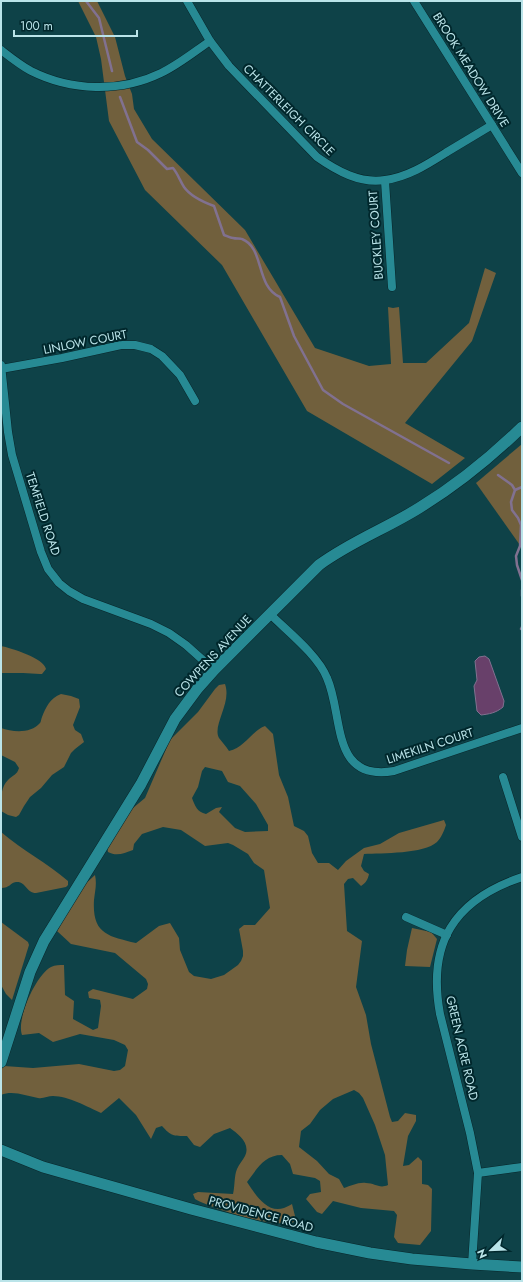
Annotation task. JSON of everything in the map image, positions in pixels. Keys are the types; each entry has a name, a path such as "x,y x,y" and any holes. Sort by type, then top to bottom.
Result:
{"street":[{"name":"CHATTERLEIGH CIRCLE","path":"187,1 210,41 229,66 317,157 331,167 345,174 364,180 385,181 397,178 428,164 492,125"},
{"name":"BROOK MEADOW DRIVE","path":"414,1 522,173"},
{"path":"1,50 30,70 49,78 83,87 99,87 130,84 148,79 177,64 210,41"},
{"name":"BUCKLEY COURT","path":"385,181 392,287"},
{"name":"LINLOW COURT","path":"1,369 121,345 135,345 151,349 162,356 180,375 195,401"},
{"name":"TEMFIELD ROAD","path":"1,365 12,455 41,552 48,569 59,583 68,591 83,599 151,624 168,633 186,645 214,670"},
{"name":"COWPENS AVENUE","path":"1,1062 30,972 44,941 141,784 175,719 198,688 214,670 319,565 419,508 445,491 485,460 522,427"},
{"name":"LIMEKILN COURT","path":"270,614 310,654 327,677 332,691 342,744 356,765 380,773 394,771 522,728"},
{"path":"503,777 522,838"},
{"name":"GREEN ACRE ROAD","path":"472,1264 478,1174 470,1133 440,1014 436,977 438,959 446,935 463,911 490,890 522,877"},
{"path":"406,917 446,935"},
{"name":"PROVIDENCE ROAD","path":"1,1150 50,1169 305,1240 370,1253 419,1260 522,1267"},
{"path":"478,1174 522,1167"}],"shaded area":[{"path":"78,1 97,1 115,37 125,76 132,94 134,109 152,139 245,230 315,348 369,366 391,364 388,307 399,307 403,363 426,363 469,323 485,268 496,273 472,341 405,423 465,458 432,484 307,411 222,265 145,190 109,121 101,59 96,37"},
{"path":"522,444 522,548 476,483"},
{"path":"1,646 34,657 44,665 46,669 42,674 1,673"},
{"path":"485,656 489,659 504,701 503,707 498,711 481,715 477,711 474,686 477,680 475,661 479,657"},
{"path":"225,684 226,699 218,727 219,738 229,751 239,747 260,728 265,726 273,734 279,775 288,797 294,826 304,831 308,836 312,853 318,863 329,863 338,870 346,861 364,848 380,844 399,833 444,820 446,825 437,842 423,849 402,852 364,854 361,866 364,871 369,874 364,884 361,886 353,878 348,879 344,884 347,931 362,941 356,987 366,1015 371,1044 390,1117 392,1122 398,1121 405,1113 416,1115 416,1121 408,1136 403,1166 409,1165 418,1157 422,1161 422,1184 428,1185 432,1189 431,1231 420,1245 398,1243 394,1237 397,1215 394,1211 361,1208 333,1201 322,1214 317,1212 306,1199 310,1194 321,1192 320,1181 315,1178 293,1174 290,1164 282,1155 270,1157 266,1160 247,1182 262,1202 267,1206 278,1209 292,1204 295,1216 294,1222 273,1223 244,1217 215,1208 195,1199 193,1194 198,1192 233,1194 236,1172 245,1156 246,1147 243,1139 230,1128 214,1134 200,1147 194,1145 187,1136 173,1135 162,1126 156,1128 151,1139 136,1115 119,1098 101,1113 78,1102 59,1096 40,1098 15,1093 1,1095 1,1070 4,1066 33,1068 79,1064 114,1071 120,1070 125,1066 128,1050 125,1045 114,1040 80,1034 53,1042 39,1033 22,1035 22,1019 29,998 39,979 53,966 64,965 65,995 74,1001 73,1019 93,1030 98,1028 101,1006 100,1000 89,998 88,992 93,989 133,999 147,989 148,984 146,979 115,953 71,944 57,931 83,886 95,875 96,884 94,911 99,927 110,935 136,943 159,926 170,923 179,938 180,950 189,972 194,976 211,979 224,975 238,965 243,956 239,929 244,925 255,925 270,908 264,870 254,863 248,854 228,843 205,846 181,830 163,827 142,834 134,844 133,850 117,854 108,852 107,846 127,813 145,798 170,740 198,712 219,685","holes":["205,767 222,771 228,782 240,786 256,804 268,825 268,831 245,832 235,828 219,812 222,807 216,808 206,814 198,810 192,798 198,787 202,771","354,1090 363,1098 375,1125 385,1155 388,1185 379,1186 363,1183 344,1188 339,1179 329,1174 317,1161 299,1147 301,1131 310,1124 320,1110 333,1099"]},
{"path":"61,694 79,699 80,707 73,725 75,730 81,734 84,742 71,753 64,767 52,775 41,788 30,797 19,815 16,817 8,815 1,811 2,791 5,783 16,774 19,768 15,762 1,755 1,728 21,731 36,727 40,723 49,703"},
{"path":"1,832 17,845 60,874 68,881 68,885 66,887 36,893 30,891 19,882 1,888"},
{"path":"1,922 28,942 29,945 12,1000 6,994 1,985"},
{"path":"412,928 431,932 437,939 430,967 405,966"}],"waterway":[{"path":"86,1 99,18 112,71"},
{"path":"120,97 137,142 148,150 167,169 173,168 190,194 214,206 224,235 231,238 242,239 254,250 267,285 272,292 280,297 294,336 323,390 343,404 449,463"},
{"path":"498,475 512,485 515,490 511,502 512,510 521,525 520,546 516,556 517,565 522,580"},
{"path":"515,490 522,487"},
{"path":"522,590 522,596"}]}
